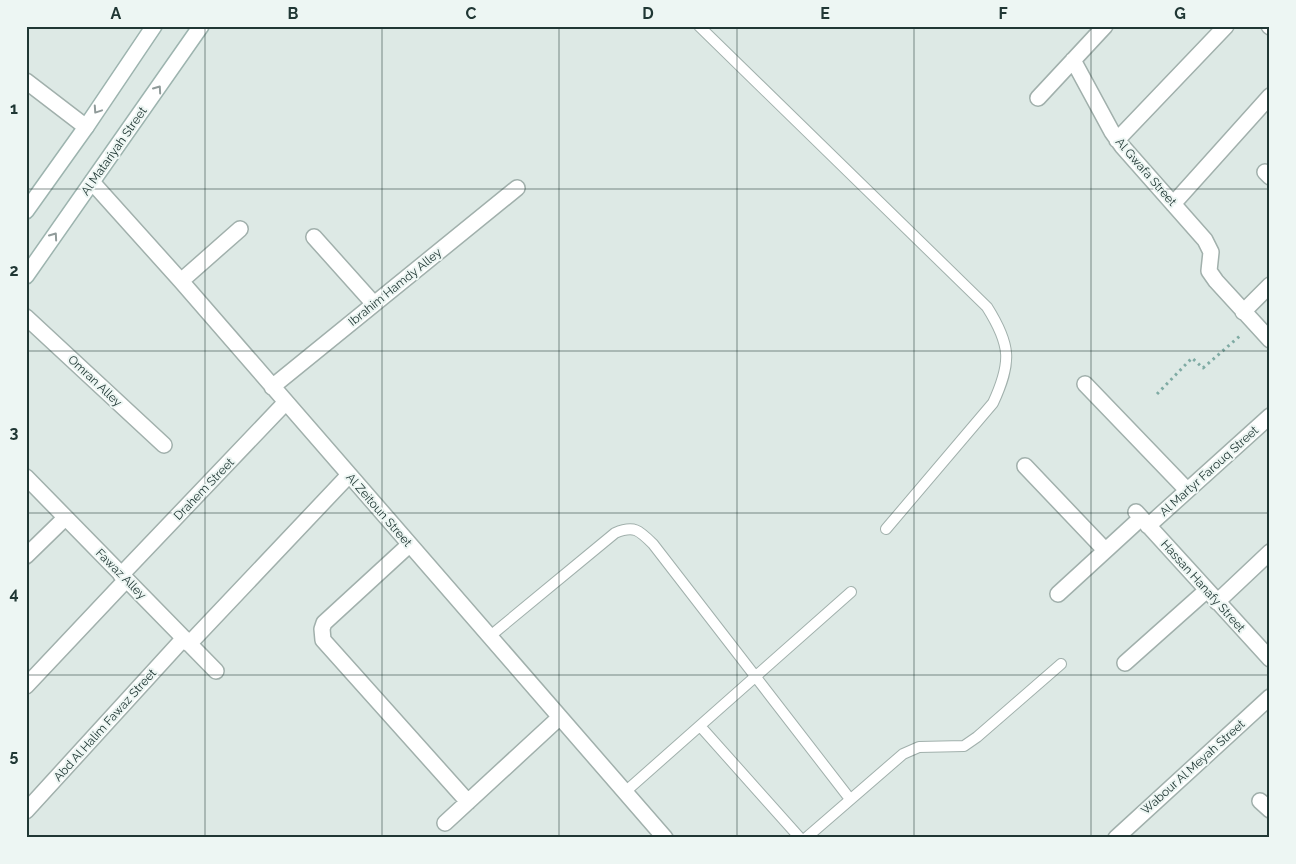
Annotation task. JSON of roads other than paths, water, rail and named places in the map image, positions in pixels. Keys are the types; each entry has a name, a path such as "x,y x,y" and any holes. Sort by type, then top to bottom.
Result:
{"street":[{"path":"26,212 154,26"},
{"name":"Al Matariyah Street","path":"26,276 201,26"},
{"path":"1038,98 1105,26"},
{"path":"1117,140 1226,26"},
{"name":"Al Gwafa Street","path":"1073,60 1117,140 1205,240 1210,252 1209,271 1243,312"},
{"path":"26,81 86,127"},
{"path":"1173,204 1270,96"},
{"name":"Al Zeitoun Street","path":"92,182 665,838"},
{"name":"Ibrahim Hamdy Alley","path":"272,387 517,188"},
{"path":"181,282 240,229"},
{"path":"314,237 374,304"},
{"path":"1270,285 1243,312 1270,340"},
{"name":"Omran Alley","path":"26,317 164,445"},
{"path":"1086,384 1188,490"},
{"name":"Drahem Street","path":"26,686 286,402"},
{"name":"Al Martyr Farouq Street","path":"1058,594 1105,550 1142,519 1188,490 1270,416"},
{"path":"1025,466 1105,550"},
{"name":"Abd Al Halim Fawaz Street","path":"26,811 186,641 349,475"},
{"name":"Fawaz Alley","path":"26,477 216,671"},
{"path":"26,556 65,518"},
{"name":"Hassan Hanafy Street","path":"1142,519 1270,659"},
{"path":"409,544 324,624 321,634 323,640 468,802"},
{"path":"1124,663 1270,552"},
{"name":"Wabour Al Meyah Street","path":"1116,838 1270,697"},
{"path":"445,823 560,718"}],"lane":[{"path":"698,26 987,307 1001,329 1007,354 1004,380 993,403 886,529"},
{"path":"489,638 614,533 626,528 640,531 653,544 850,799"},
{"path":"625,792 851,592"},
{"path":"806,838 903,754 919,747 964,746 977,737 1061,664"},
{"path":"700,726 800,838"}]}
